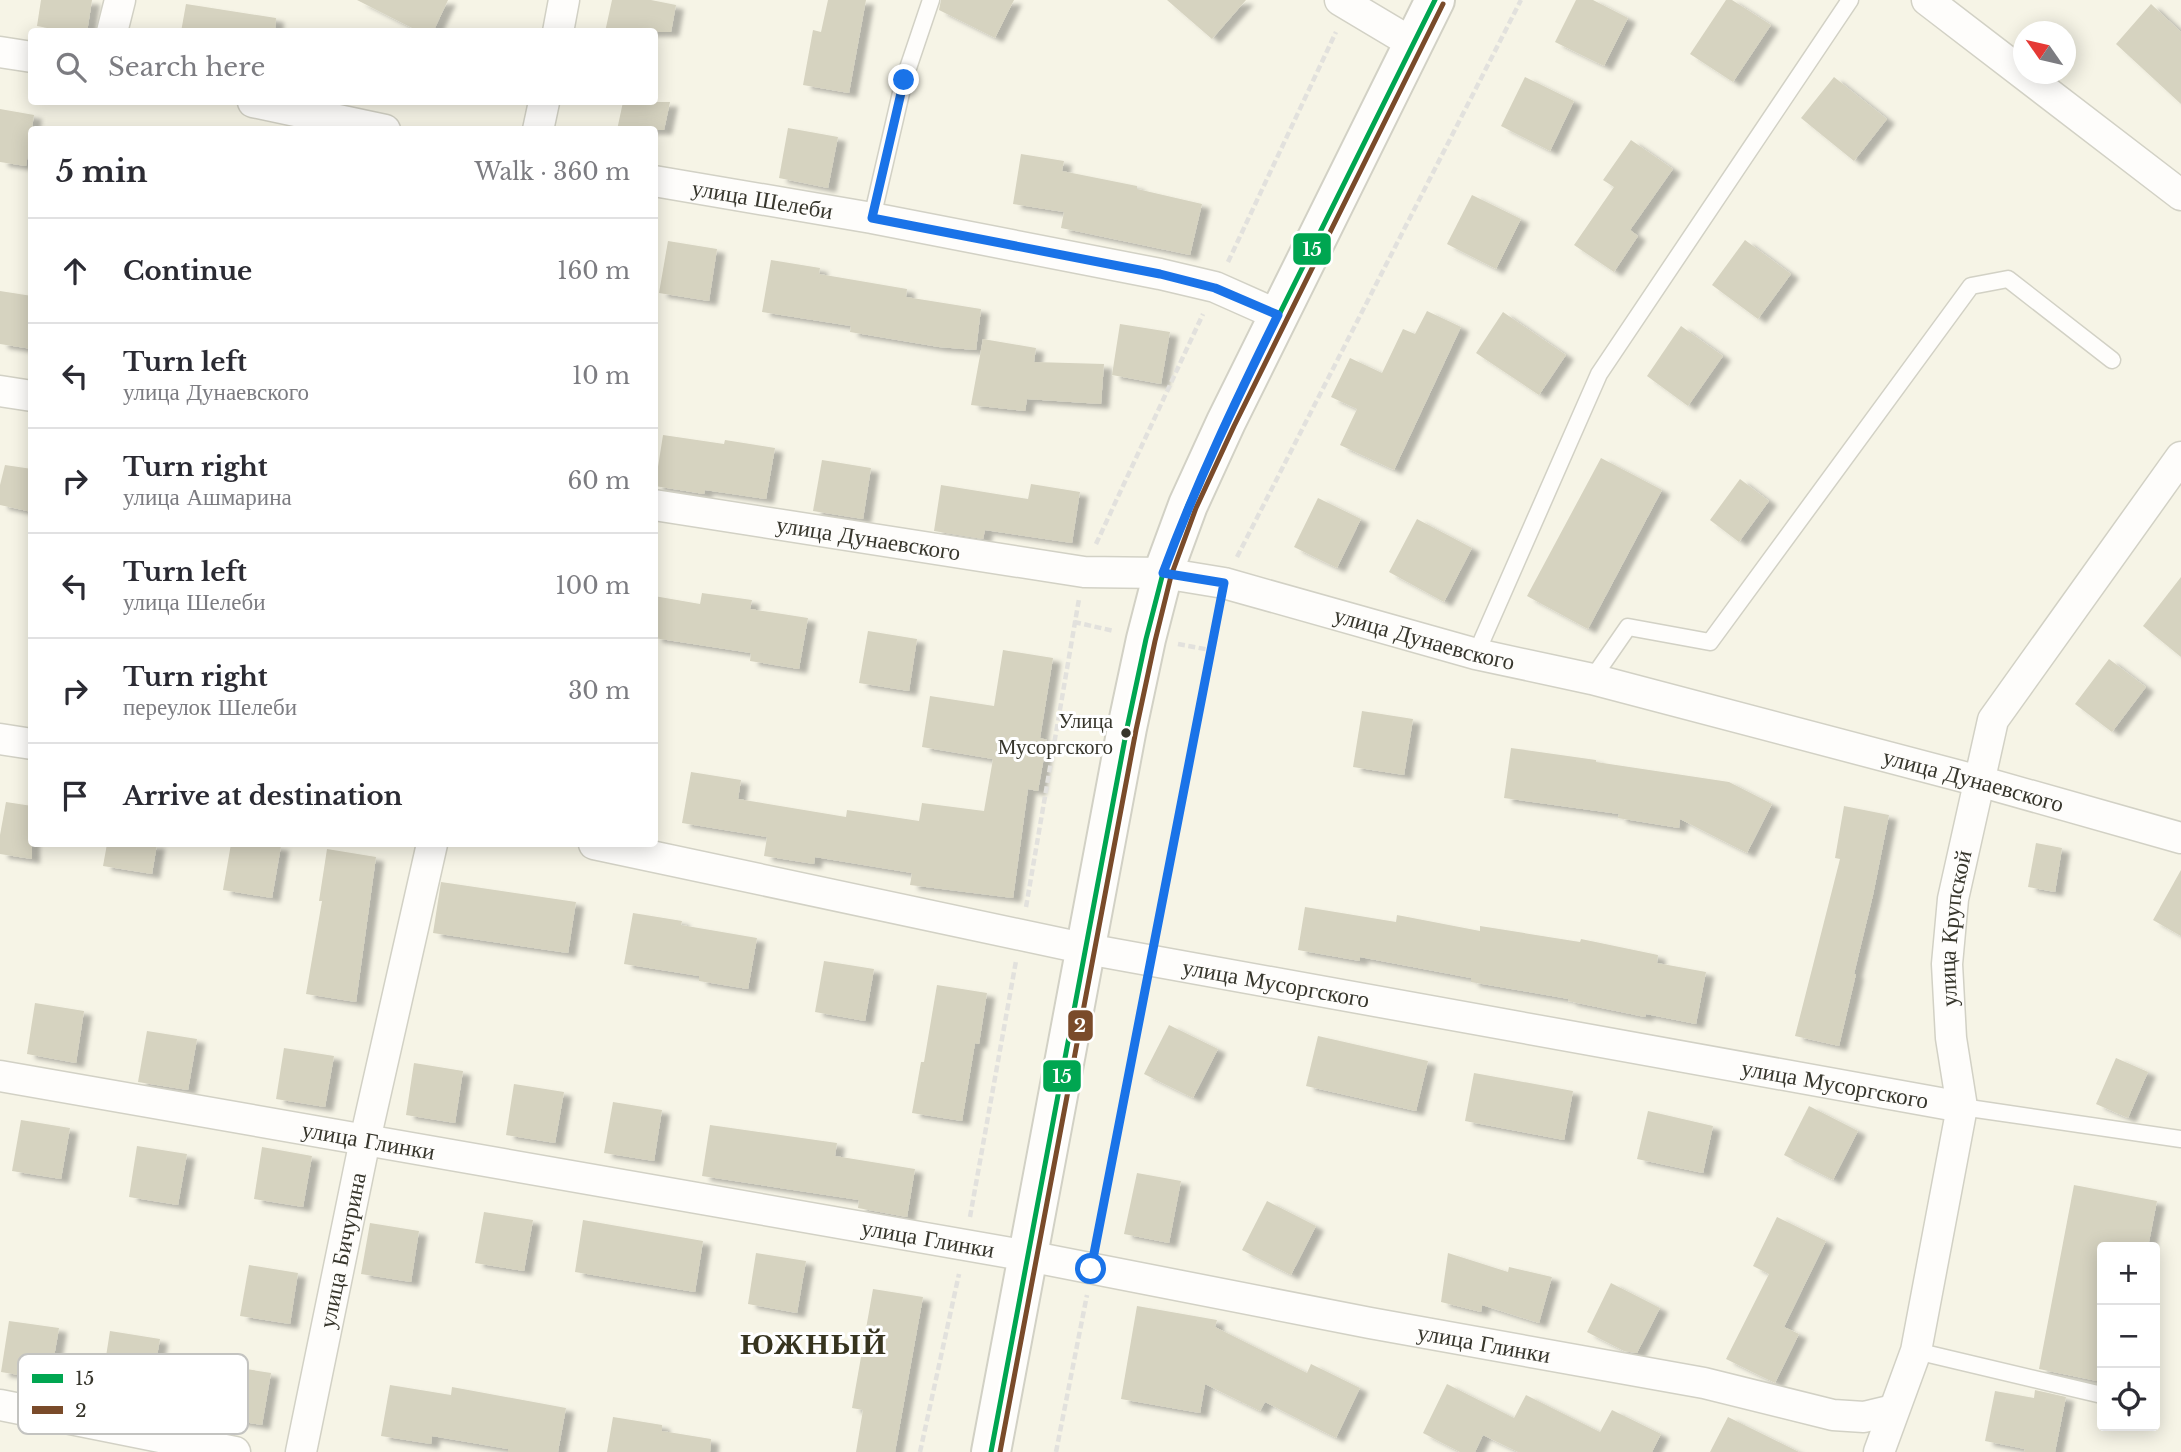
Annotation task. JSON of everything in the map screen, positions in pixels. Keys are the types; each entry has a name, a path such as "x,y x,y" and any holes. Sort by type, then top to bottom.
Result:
{"street":[{"path":"113,28 120,0"},
{"path":"559,28 564,0"},
{"path":"1340,0 1412,43"},
{"path":"991,1452 1127,728 1163,573 1188,505 1215,446 1435,0"},
{"path":"1927,0 2181,195"},
{"path":"0,52 28,56"},
{"path":"267,105 366,126"},
{"path":"539,126 543,105"},
{"name":"улица Шелеби","path":"658,182 872,218 1160,274 1215,288 1278,315"},
{"path":"0,391 28,395"},
{"name":"улица Крупской","path":"1879,1452 1916,1351 1962,1107 1951,1038 1947,964 1953,899 1993,720 2181,457"},
{"name":"улица Дунаевского","path":"658,506 1084,572 1163,573 1224,583 1476,654 1592,679 1979,781 2181,838"},
{"path":"0,739 28,743"},
{"name":"улица Бичурина","path":"301,1452 365,1140 431,847"},
{"name":"улица Мусоргского","path":"608,847 1087,949 1962,1107"},
{"name":"улица Глинки","path":"0,1076 1028,1256 1370,1323 1704,1383 1833,1415 1864,1417 1893,1410"},
{"path":"0,1405 18,1409"},
{"path":"145,1434 235,1452"}],"lane":[{"path":"872,218 904,80 931,0"},
{"path":"1476,654 1600,374 1850,0"},
{"path":"1592,679 1628,627 1710,642 1970,286 2008,279 2112,359"},
{"path":"1962,1107 2181,1139"},
{"path":"1916,1351 2097,1394"}],"path":[{"path":"1056,1452 1224,583 1521,0"}],"building":[{"path":"41,0 92,0 88,28 37,26"},
{"path":"357,0 448,0 435,28 412,28"},
{"path":"612,0 651,0 676,5 671,32 658,32 658,28 606,28"},
{"path":"828,0 866,0 849,93 803,85 813,30 821,32"},
{"path":"941,0 1014,0 995,38 939,10"},
{"path":"1167,0 1246,0 1212,39"},
{"path":"1576,0 1593,0 1628,18 1604,66 1555,42"},
{"path":"1726,0 1732,0 1771,25 1733,82 1690,54"},
{"path":"186,4 276,18 275,28 182,28"},
{"path":"2151,4 2181,32 2181,104 2116,44"},
{"path":"1525,77 1574,101 1550,151 1501,126"},
{"path":"1834,77 1887,119 1854,161 1801,118"},
{"path":"658,102 670,102 664,130 658,130 658,126 618,126 622,105 658,105"},
{"path":"0,109 34,115 32,126 28,126 26,166 0,162"},
{"path":"788,128 838,137 828,188 779,178"},
{"path":"1631,140 1673,169 1630,230 1638,236 1614,272 1574,245 1614,187 1603,180"},
{"path":"1021,154 1064,161 1062,171 1137,186 1137,189 1202,204 1190,255 1061,228 1064,212 1013,204"},
{"path":"1472,195 1521,219 1496,269 1447,244"},
{"path":"1745,240 1791,274 1758,319 1712,285"},
{"path":"668,241 717,249 709,301 659,293"},
{"path":"771,260 820,268 819,274 907,289 906,297 981,309 976,350 939,347 850,332 851,326 762,312"},
{"path":"0,291 28,295 28,348 0,344"},
{"path":"1427,311 1461,327 1394,470 1340,445 1357,409 1331,397 1350,358 1382,373 1403,329 1415,334"},
{"path":"1503,312 1566,355 1539,395 1476,353"},
{"path":"1120,324 1170,332 1161,384 1112,375"},
{"path":"1681,326 1723,356 1688,406 1647,376"},
{"path":"983,339 1036,348 1034,362 1104,364 1101,404 1027,399 1025,411 971,405"},
{"path":"663,435 724,444 725,440 775,448 766,499 705,490 704,494 658,486"},
{"path":"1601,458 1662,490 1588,629 1527,596"},
{"path":"822,460 871,468 863,519 813,511"},
{"path":"5,465 28,468 28,511 0,505 0,485"},
{"path":"1740,479 1769,501 1739,542 1710,520"},
{"path":"1031,484 1080,492 1072,543 985,530 983,539 934,531 941,485 1028,499"},
{"path":"1318,498 1361,519 1337,568 1294,547"},
{"path":"1417,519 1472,548 1444,602 1389,572"},
{"path":"2181,577 2181,657 2143,626"},
{"path":"702,593 752,600 750,609 808,618 799,669 750,661 751,653 658,639 658,597 700,604"},
{"path":"868,631 917,639 909,691 859,683"},
{"path":"1003,650 1053,658 1040,738 1047,740 1038,791 1028,789 1013,898 910,885 912,873 815,857 814,864 764,856 767,837 682,823 691,772 741,780 738,799 846,817 847,810 919,821 922,803 984,811 993,759 922,747 930,696 994,706"},
{"path":"2109,659 2146,687 2112,732 2075,704"},
{"path":"1362,711 1413,719 1404,775 1353,767"},
{"path":"1511,748 1729,782 1772,804 1747,853 1680,819 1679,828 1618,818 1619,814 1504,798"},
{"path":"6,802 28,805 28,847 32,847 32,859 0,854 0,835"},
{"path":"1844,806 1889,815 1839,1046 1795,1036 1840,859 1835,858"},
{"path":"2036,843 2062,848 2055,892 2028,887"},
{"path":"106,847 156,847 152,874 103,866"},
{"path":"230,847 281,847 272,898 223,890"},
{"path":"327,849 376,857 356,1002 306,994 322,901 319,901"},
{"path":"2181,870 2181,936 2153,920"},
{"path":"441,882 576,902 568,953 433,933"},
{"path":"1305,907 1396,922 1397,915 1480,931 1480,926 1580,942 1581,939 1658,955 1657,963 1706,972 1696,1024 1646,1014 1645,1017 1568,1001 1569,999 1471,982 1471,978 1360,957 1360,961 1298,950"},
{"path":"633,913 682,921 681,925 757,938 748,989 699,981 699,976 624,964"},
{"path":"824,961 874,969 865,1021 815,1012"},
{"path":"937,985 987,993 979,1044 975,1043 962,1121 912,1113"},
{"path":"35,1003 84,1011 76,1063 27,1054"},
{"path":"1169,1025 1218,1049 1193,1098 1144,1074"},
{"path":"147,1031 197,1039 188,1090 138,1082"},
{"path":"1318,1036 1428,1061 1416,1111 1306,1086"},
{"path":"284,1048 334,1056 325,1107 276,1099"},
{"path":"2116,1058 2148,1072 2128,1118 2096,1104"},
{"path":"414,1063 463,1071 455,1123 406,1115"},
{"path":"1474,1073 1573,1091 1564,1140 1465,1121"},
{"path":"514,1084 564,1092 555,1143 506,1135"},
{"path":"613,1102 662,1110 654,1161 604,1153"},
{"path":"1809,1106 1858,1131 1833,1180 1784,1155"},
{"path":"1648,1111 1713,1126 1703,1173 1637,1159"},
{"path":"21,1120 70,1128 61,1179 12,1171"},
{"path":"710,1125 837,1143 835,1156 915,1169 907,1217 858,1208 859,1200 702,1176"},
{"path":"137,1146 187,1154 178,1205 129,1197"},
{"path":"262,1147 312,1156 303,1207 254,1199"},
{"path":"1137,1173 1181,1181 1169,1243 1124,1234"},
{"path":"2074,1185 2157,1201 2149,1242 2097,1242 2097,1381 2039,1369"},
{"path":"1267,1201 1316,1226 1291,1275 1242,1250"},
{"path":"484,1212 533,1220 524,1271 475,1263"},
{"path":"1777,1217 1826,1241 1784,1327 1799,1334 1775,1383 1726,1359 1769,1274 1753,1266"},
{"path":"583,1220 703,1241 695,1292 575,1272"},
{"path":"370,1223 419,1231 411,1282 361,1274"},
{"path":"756,1253 806,1261 797,1313 748,1304"},
{"path":"1448,1253 1508,1272 1509,1267 1552,1277 1539,1323 1482,1305 1481,1312 1441,1302"},
{"path":"249,1265 298,1273 290,1324 240,1316"},
{"path":"1611,1283 1660,1308 1637,1353 1624,1351 1587,1332"},
{"path":"873,1289 923,1297 895,1452 856,1452 863,1410 852,1408"},
{"path":"1137,1306 1217,1320 1215,1327 1307,1373 1311,1364 1360,1388 1336,1438 1265,1402 1260,1411 1205,1384 1200,1413 1121,1399"},
{"path":"9,1321 59,1328 54,1354 18,1354 18,1375 1,1372"},
{"path":"110,1331 160,1339 157,1354 106,1354"},
{"path":"248,1369 271,1373 262,1425 248,1423"},
{"path":"1447,1384 1514,1418 1526,1395 1600,1432 1612,1410 1661,1434 1652,1452 1518,1452 1483,1435 1475,1452 1460,1452 1423,1433"},
{"path":"390,1385 451,1395 452,1387 566,1408 558,1452 508,1452 508,1449 432,1436 431,1444 381,1436"},
{"path":"2035,1390 2066,1397 2055,1452 2024,1452 2025,1449 1985,1441 1995,1391 2034,1398"},
{"path":"613,1417 662,1425 662,1431 711,1439 710,1452 607,1452"},
{"path":"1728,1417 1799,1452 1710,1452"}],"transit line":[{"name":"15","path":"991,1452 1127,728 1163,573 1188,505 1226,422 1435,0"},
{"name":"2","path":"1000,1452 1136,730 1171,576 1196,508 1234,426 1443,4"}],"place":[{"name":"Улица Мусоргского","path":"1126,733"}],"district":[{"name":"ЮЖНЫЙ","path":"814,1343"}],"route":[{"path":"904,80 872,218 1160,274 1215,288 1278,315 1188,505 1163,573 1224,583 1091,1269"}]}
